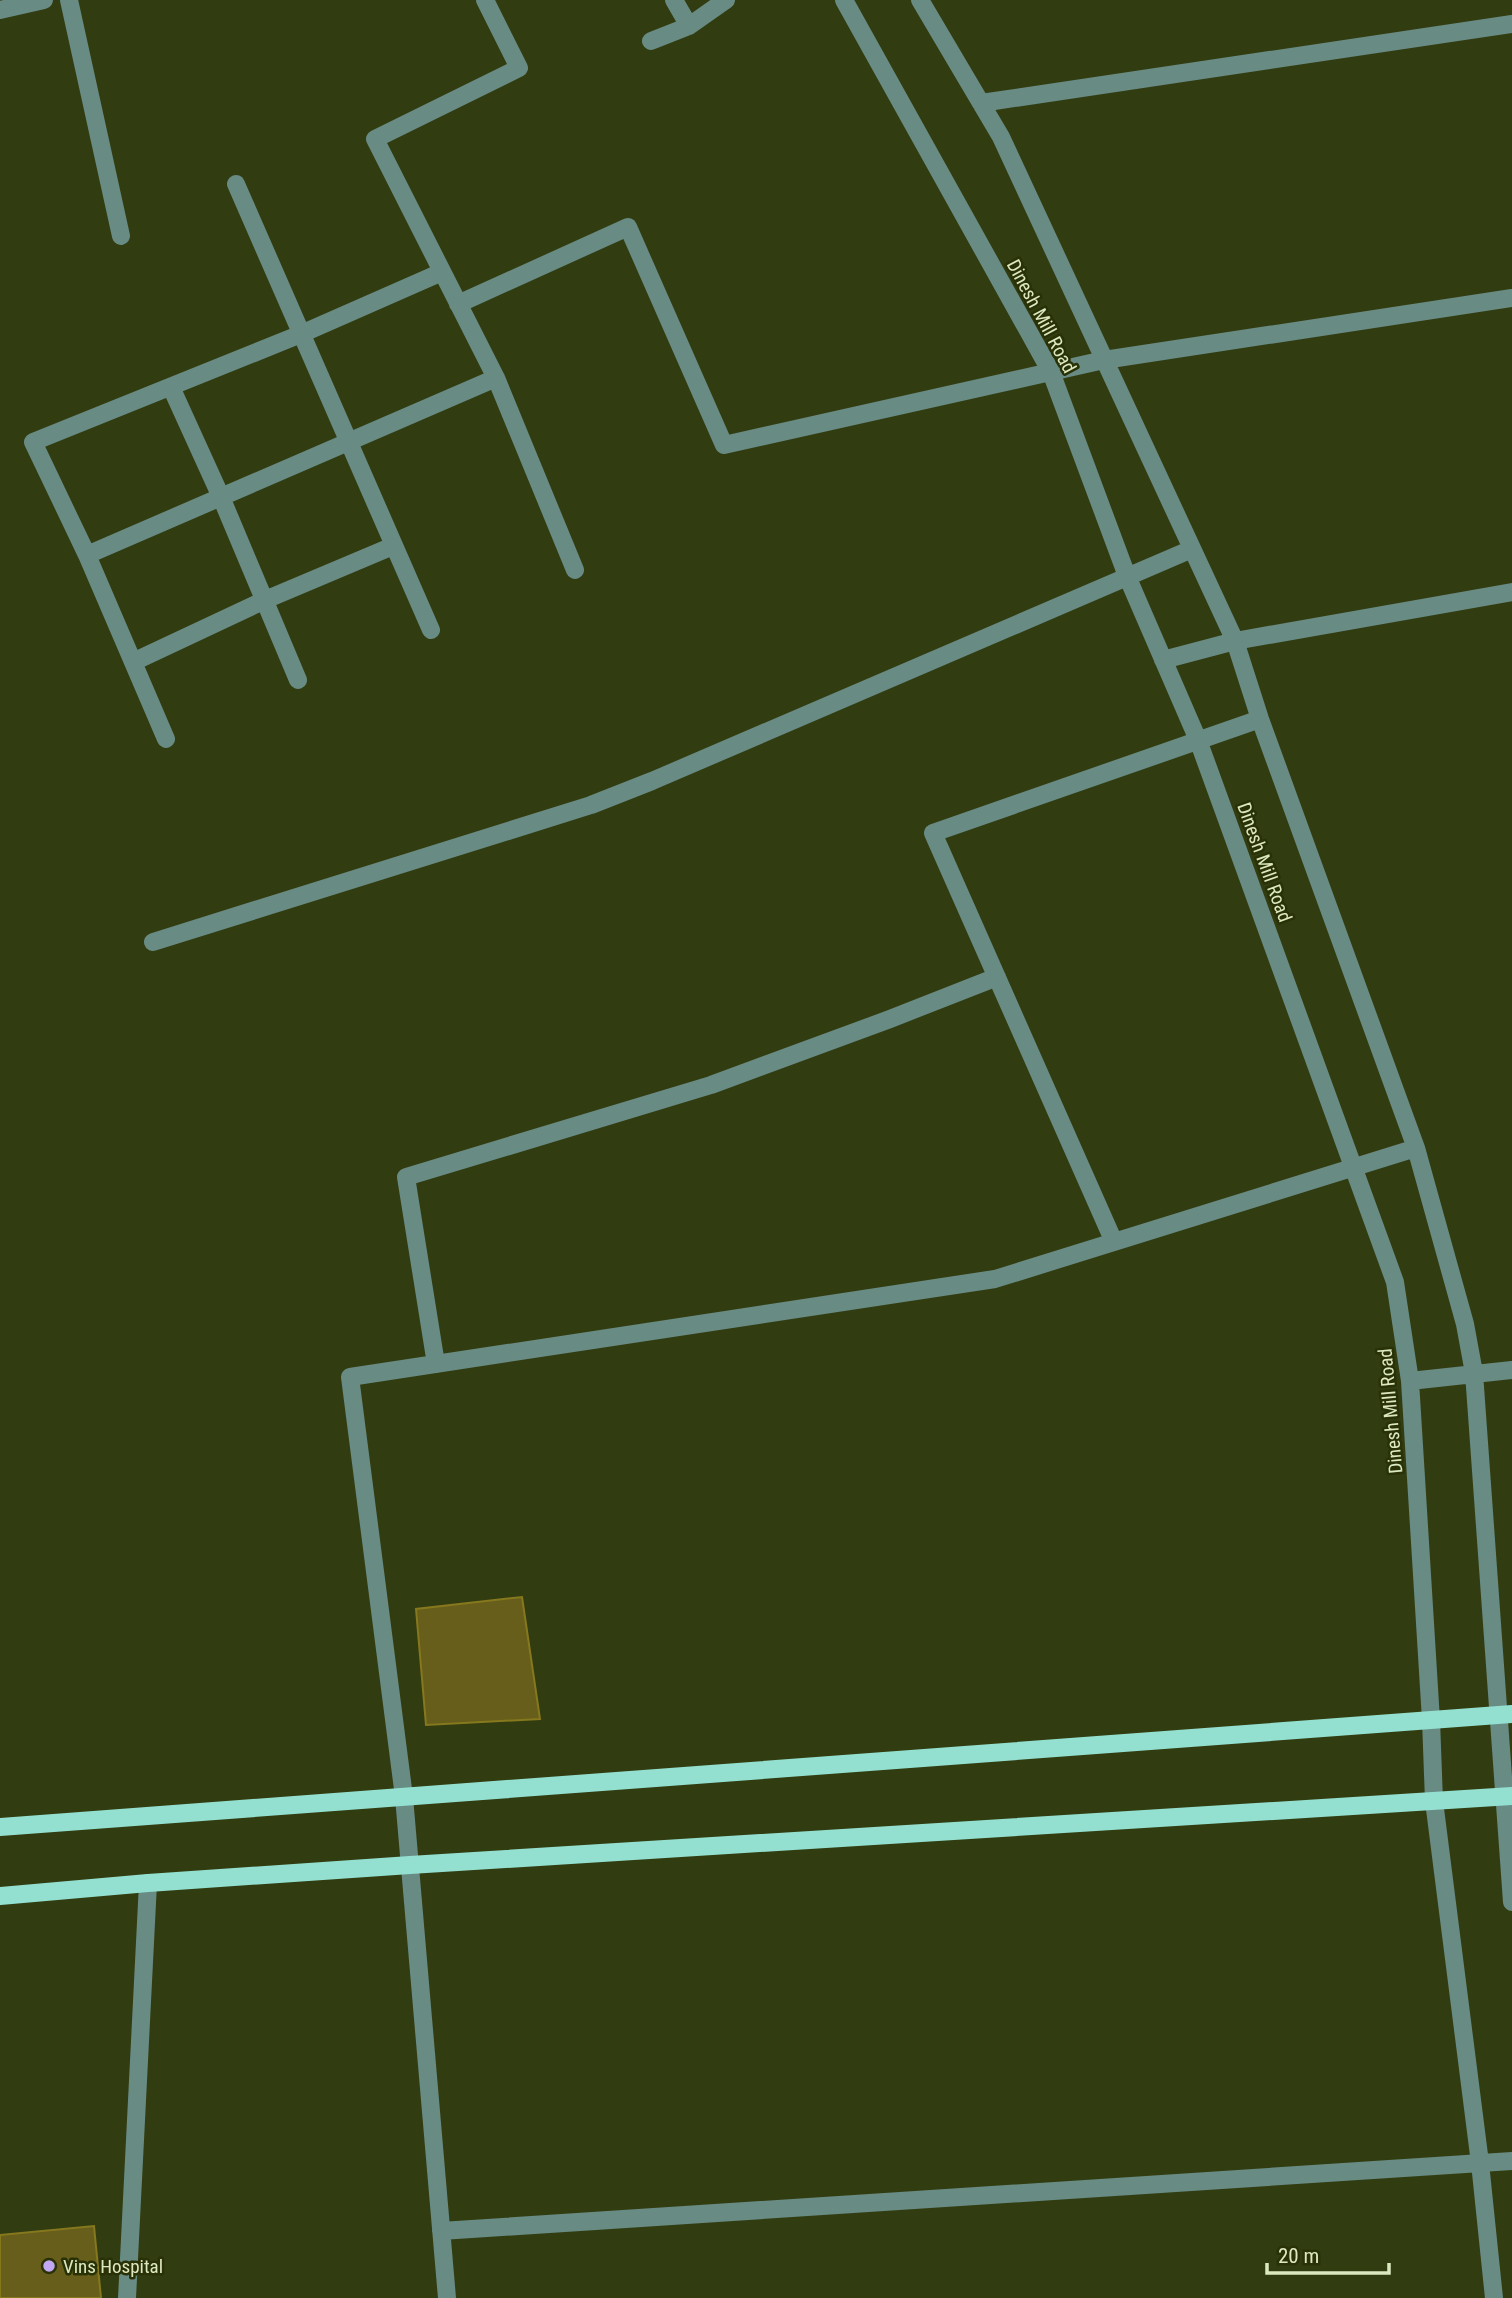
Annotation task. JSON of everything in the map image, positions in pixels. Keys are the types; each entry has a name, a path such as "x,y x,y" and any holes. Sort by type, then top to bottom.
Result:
{"main road":[{"path":"0,1827 1505,1714"},
{"path":"0,1896 148,1882 1508,1796"}],"street":[{"path":"0,10 44,0"},
{"path":"69,0 121,236"},
{"path":"485,0 519,68 375,139 496,378 575,570"},
{"path":"674,0 689,26"},
{"path":"651,41 689,26 726,0"},
{"name":"Dinesh Mill Road","path":"844,0 1051,372 1127,576 1198,740 1395,1282 1410,1381 1431,1720 1433,1801 1480,2163 1494,2298"},
{"name":"Dinesh Mill Road","path":"920,0 1001,137 1235,641 1260,719 1416,1148 1465,1324 1474,1373 1505,1714 1512,1902"},
{"path":"981,103 1512,24"},
{"path":"236,184 431,630"},
{"path":"458,304 628,227 724,444 1104,360 1512,298"},
{"path":"166,739 88,555 33,442 301,334 442,272"},
{"path":"88,555 496,378"},
{"path":"171,387 221,497 298,680"},
{"path":"133,662 265,600 393,546"},
{"path":"153,942 591,805 1192,549"},
{"path":"1163,660 1235,641 1512,592"},
{"path":"1114,1242 933,833 1260,719"},
{"path":"436,1364 406,1177 711,1085 997,977"},
{"path":"447,2298 404,1797 350,1377 995,1279 1416,1148"},
{"path":"1410,1381 1512,1370"},
{"path":"127,2298 148,1882"},
{"path":"441,2231 1512,2161"}],"building":[{"path":"522,1597 540,1719 426,1725 416,1609"},
{"name":"Vins Hospital","path":"94,2226 101,2298 0,2298 0,2235"}],"place":[{"name":"Vins Hospital","path":"49,2266"}]}
